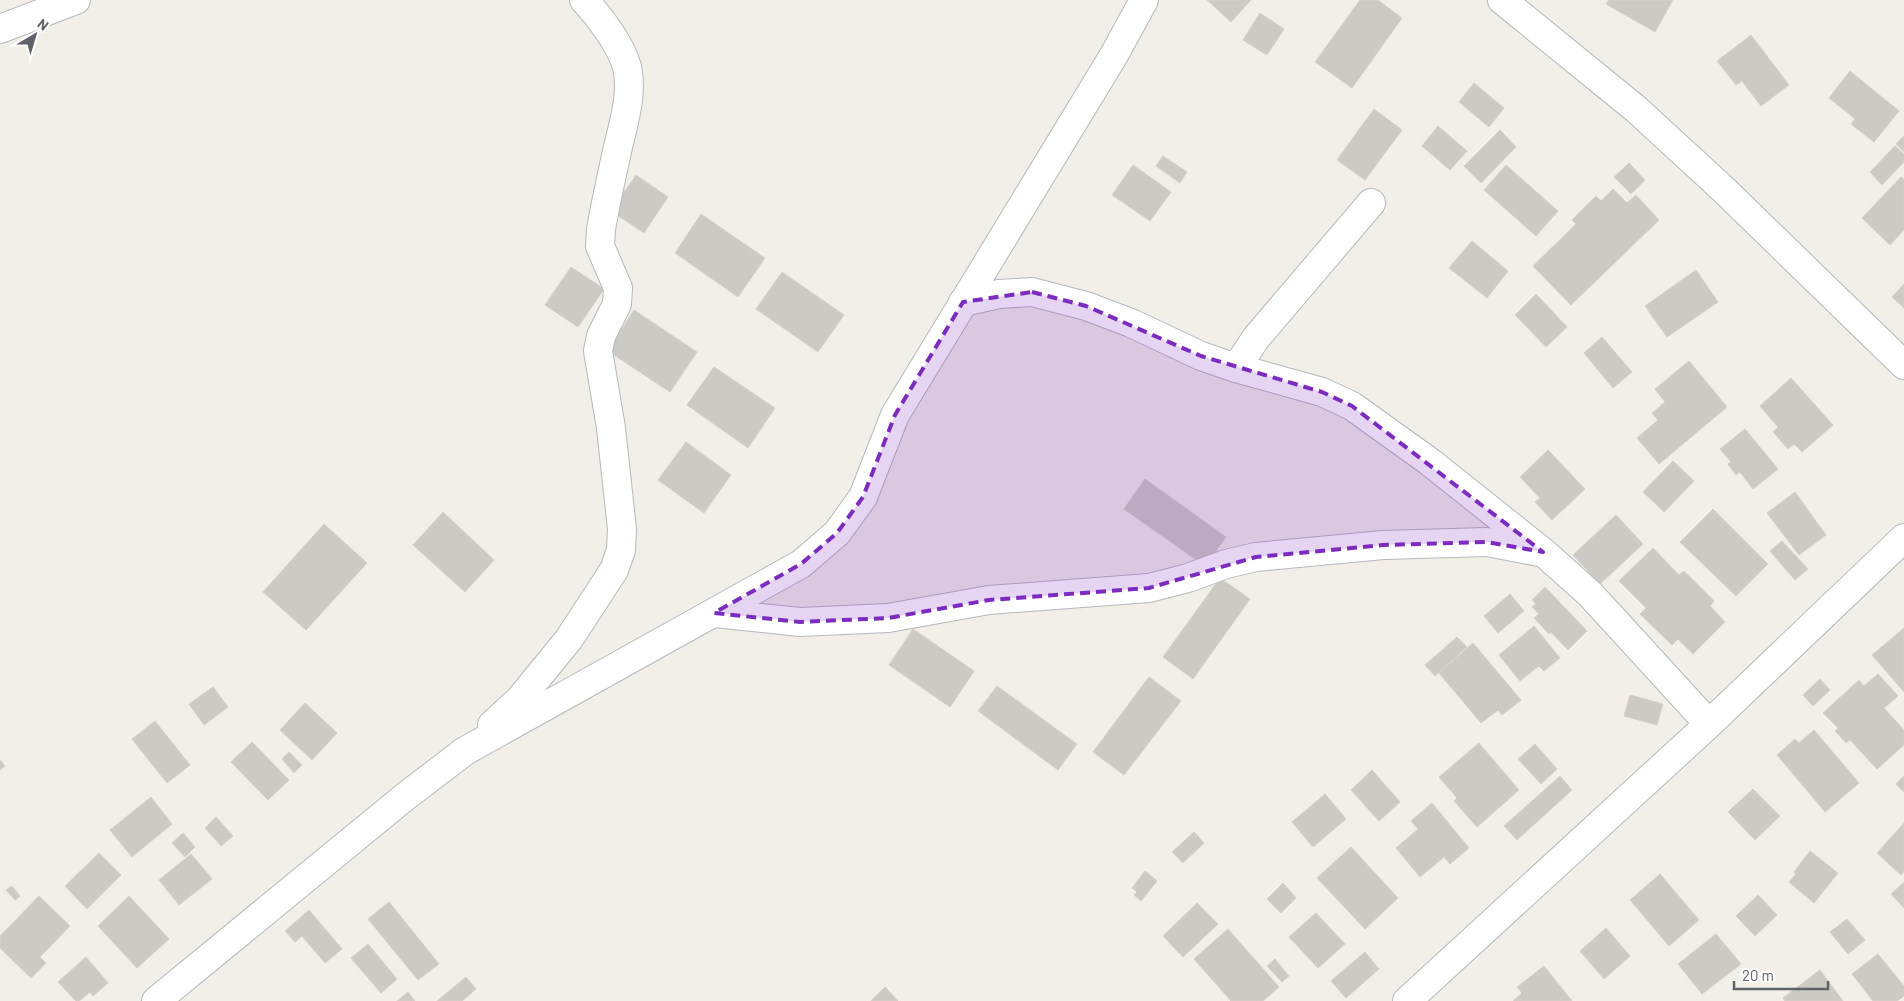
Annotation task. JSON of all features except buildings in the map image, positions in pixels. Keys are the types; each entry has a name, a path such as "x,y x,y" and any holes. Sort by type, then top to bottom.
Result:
{"street":[{"path":"0,29 76,0"},
{"path":"156,1001 406,796 465,751 520,699 569,639 614,570 621,550 622,529 611,428 598,351 601,336 617,304 618,288 600,246 601,229 625,117 629,86 624,57 607,29 584,0"},
{"path":"465,751 801,564 837,533 863,497 895,415 1114,56 1144,0"},
{"path":"1502,0 1636,109 1722,189 1904,366"},
{"path":"1236,368 1256,338 1371,203"},
{"path":"963,302 999,294 1032,292 1086,306 1131,323 1201,356 1236,368 1322,392 1352,406 1430,462 1543,552 1590,594 1709,724"},
{"path":"1407,1001 1709,724 1904,538"},
{"path":"714,613 800,622 888,618 989,600 1149,588 1188,578 1226,564 1256,557 1383,545 1487,542 1543,552"}],"highlighted area":[{"path":"1032,292 1086,306 1201,356 1322,392 1352,406 1543,552 1487,542 1383,545 1256,557 1149,588 989,600 888,618 800,622 714,613 801,564 837,533 863,497 895,415 963,302"}]}
